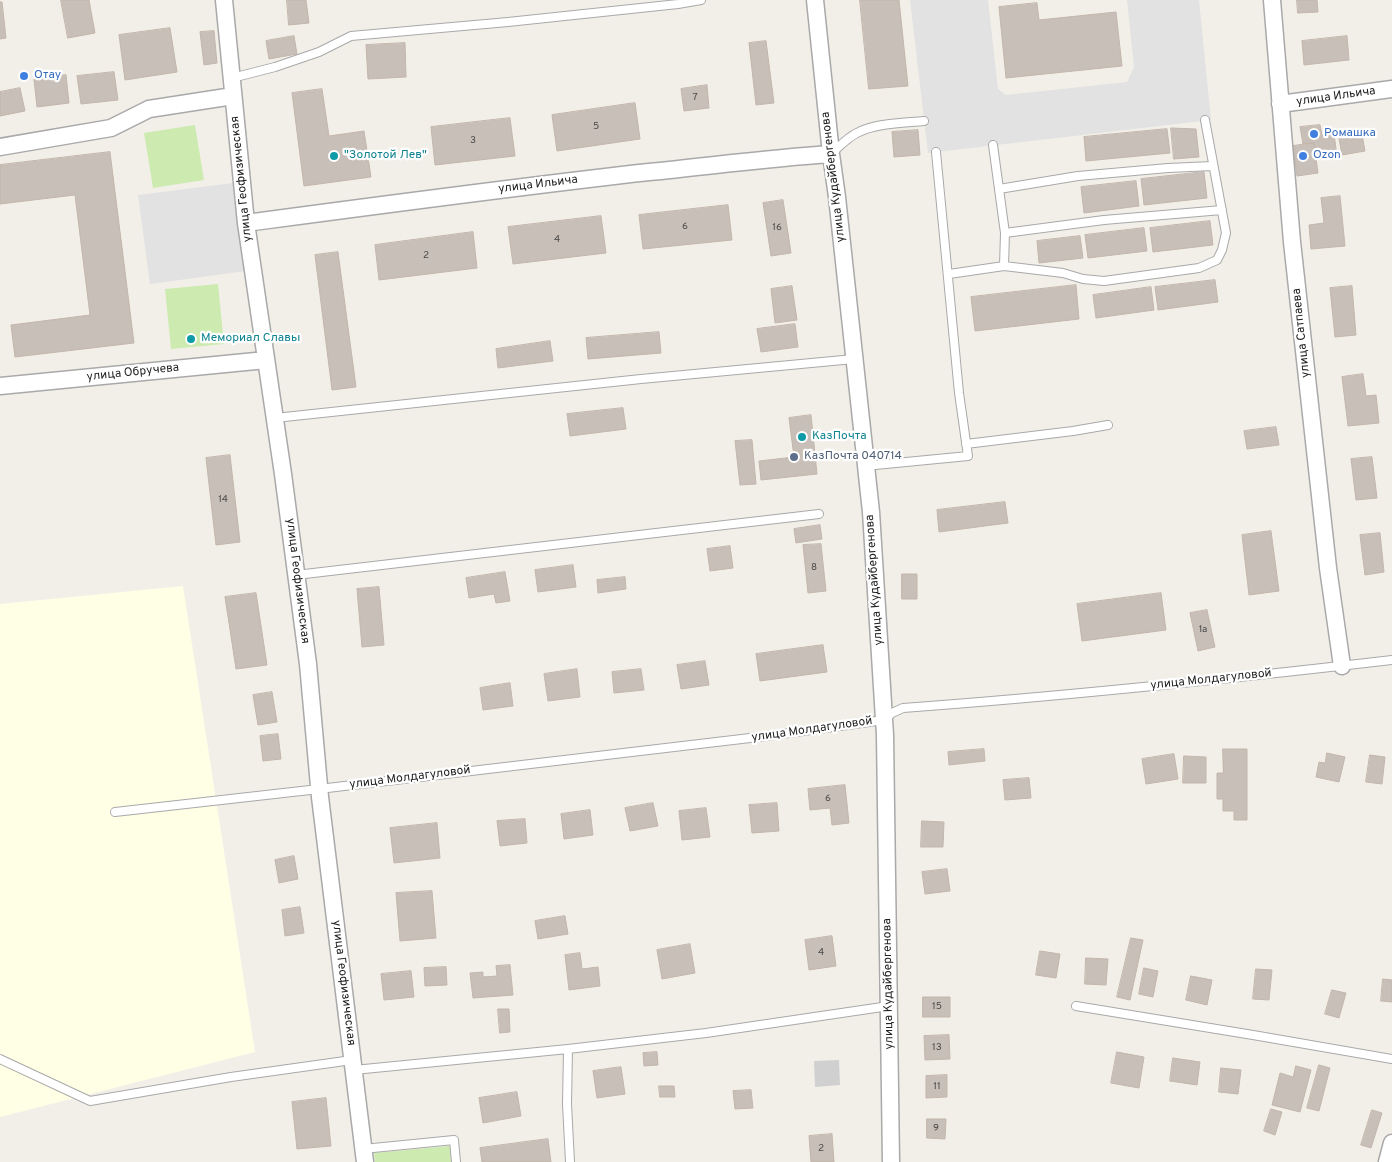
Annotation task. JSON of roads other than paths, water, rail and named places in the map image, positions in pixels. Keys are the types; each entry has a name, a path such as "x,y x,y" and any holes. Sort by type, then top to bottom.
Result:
{"street":[{"name":"улица Геофизическая","path":"224,0 246,223 275,418 308,664 319,789 364,1156"},
{"name":"улица Кудайбергенова","path":"815,0 873,541 884,720 891,1162"},
{"name":"улица Сатпаева","path":"1272,0 1295,271 1328,568 1342,666"},
{"name":"улица Ильича","path":"1280,104 1392,90"},
{"path":"0,147 111,128 149,109 233,96"},
{"name":"улица Ильича","path":"246,223 590,179 777,158 831,154"},
{"name":"улица Обручева","path":"0,386 266,360"},
{"path":"1387,1162 1392,1143"}],"lane":[{"path":"232,78 275,67 319,52 350,36 508,22 701,0"},
{"path":"949,274 1004,266 1063,273 1083,279 1104,281 1199,268 1217,260 1222,250 1226,233 1205,120"},
{"path":"831,154 852,136 863,130 875,126 924,121"},
{"path":"993,145 1005,233 1004,266"},
{"path":"866,466 968,456 936,152"},
{"path":"999,189 1078,176 1214,166"},
{"path":"1005,233 1104,220 1222,210"},
{"path":"275,418 854,358"},
{"path":"966,444 1108,426"},
{"path":"296,575 818,514"},
{"name":"улица Молдагуловой","path":"115,812 757,737 884,720 892,713 903,708 1000,701 1392,660"},
{"path":"0,1059 90,1101 231,1077 568,1048 706,1033 889,1006"},
{"path":"1076,1006 1253,1034 1392,1059"},
{"path":"568,1048 567,1104 570,1162"},
{"path":"364,1156 454,1140 456,1162"}],"place":[{"name":"Отау","path":"24,76"},
{"name":"Ромашка","path":"1314,134"},
{"name":"\"Золотой Лев\"","path":"334,156"},
{"name":"Ozon","path":"1303,156"},
{"name":"Мемориал Славы","path":"191,339"},
{"name":"КазПочта","path":"802,437"},
{"name":"КазПочта 040714","path":"794,457"}]}
